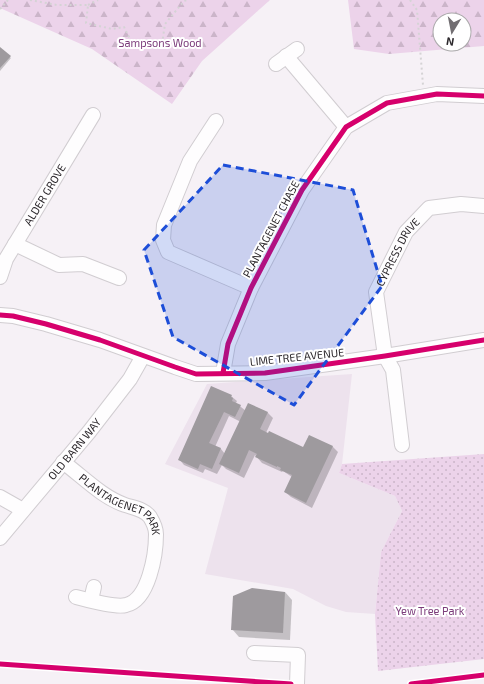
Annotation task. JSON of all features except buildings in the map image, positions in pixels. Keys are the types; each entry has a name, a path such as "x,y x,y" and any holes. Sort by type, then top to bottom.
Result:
{"street":[{"path":"286,56 346,127"},
{"name":"PLANTAGENET CHASE","path":"223,373 228,344 251,288 302,190 346,127 387,103 438,94 484,96"},
{"name":"ALDER GROVE","path":"0,277 6,259 93,115"},
{"name":"PLANTAGENET CHASE","path":"216,121 190,161 164,225 163,240 168,252 251,288"},
{"name":"CYPRESS DRIVE","path":"402,444 393,370 385,356 376,292 406,232 429,208 461,204 484,206"},
{"path":"15,244 59,265 83,264 119,278"},
{"name":"LIME TREE AVENUE","path":"0,315 13,316 46,324 100,340 196,374 265,373 484,340"},
{"name":"OLD BARN WAY","path":"0,538 89,432 130,379 143,356"},
{"name":"PLANTAGENET PARK","path":"63,462 111,498 125,505 142,510 149,516 155,525 156,533 152,564 145,588 136,601 120,606 92,593 76,597"},
{"path":"0,498 23,510"},
{"path":"254,653 298,655 297,684"}],"path":[{"path":"0,9 8,0"},
{"path":"26,0 57,5 88,5 98,0"},
{"path":"88,5 86,23 112,29 124,27 133,46 162,44 165,24 184,1 187,0"},
{"path":"410,0 417,10 424,96"}],"highlighted area":[{"path":"223,165 353,190 382,286 294,405 173,337 144,250"}],"shaded area":[{"path":"352,374 342,464 339,473 395,496 402,511 381,552 375,614 346,612 326,606 293,589 205,574 228,488 165,464 207,384"}],"green space":[{"name":"Sampsons Wood","path":"0,0 270,0 202,61 172,104 92,49 0,8"},
{"path":"348,0 484,0 484,46 472,47 472,12 432,12 432,50 389,54 354,49"},
{"name":"Yew Tree Park","path":"484,454 484,659 378,671 375,614 381,552 402,511 395,496 339,473 342,464"}],"cycle path":[{"path":"223,373 228,344 251,288 302,190 346,127 387,103 437,94 484,96"},
{"path":"0,315 13,316 46,324 100,340 196,374 265,373 484,340"},
{"path":"0,664 291,684"},
{"path":"411,684 484,675"}]}
